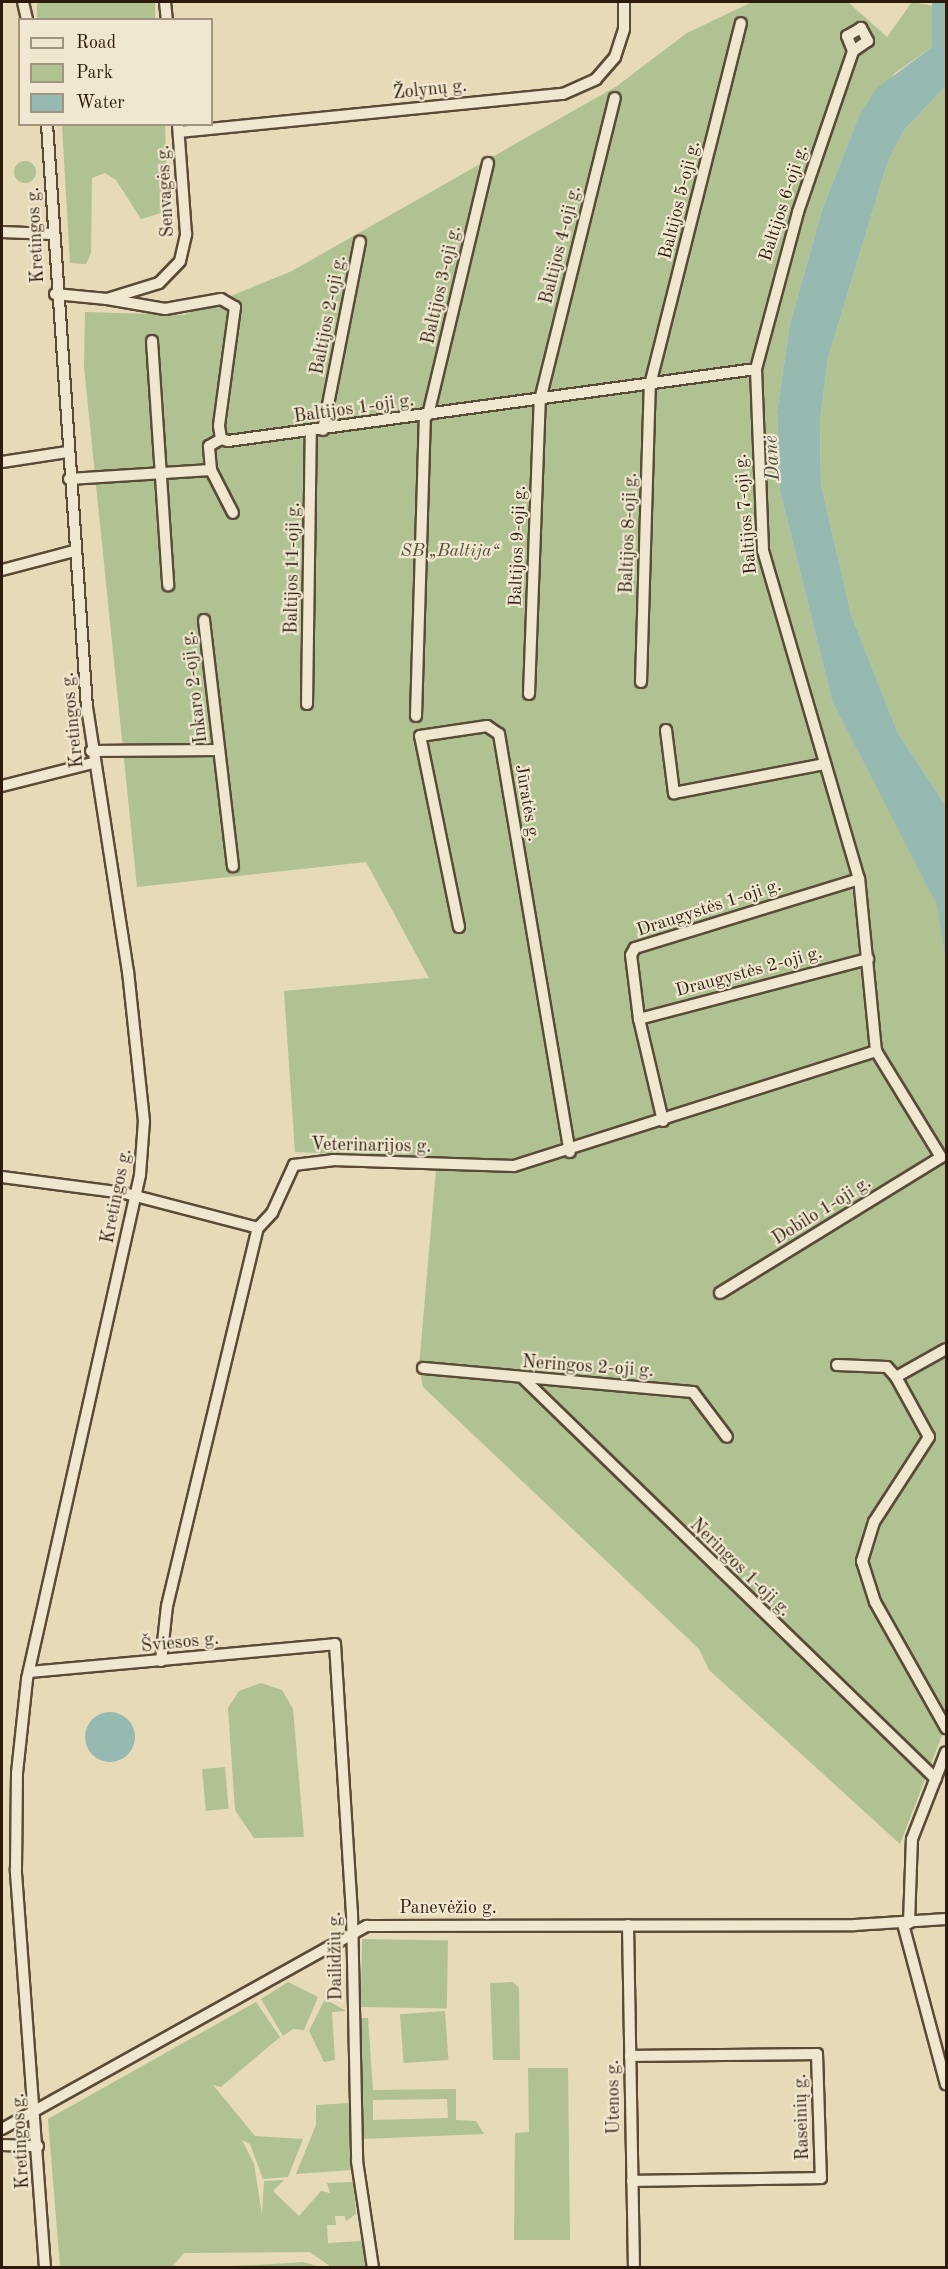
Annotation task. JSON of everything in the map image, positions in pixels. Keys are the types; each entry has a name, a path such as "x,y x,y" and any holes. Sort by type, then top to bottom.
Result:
{"street":[{"path":"23,2 27,18"},
{"path":"165,2 167,18"},
{"name":"Žolynų g.","path":"213,125 563,94 596,79 615,57 624,29 624,2"},
{"name":"Baltijos 5-oji g.","path":"651,385 741,23"},
{"name":"Baltijos 6-oji g.","path":"756,369 779,270 853,51"},
{"name":"Baltijos 4-oji g.","path":"540,400 615,98"},
{"name":"Kretingos g.","path":"45,2268 36,2107 15,1850 29,1672 135,1196 144,1142 141,1075 91,751 55,294 47,126"},
{"name":"Žolynų g.","path":"179,128 202,126"},
{"name":"Senvagės g.","path":"55,294 107,299 159,283 180,261 186,234 179,128"},
{"name":"Baltijos 3-oji g.","path":"416,716 427,416 488,163"},
{"path":"2,232 52,234"},
{"name":"Baltijos 2-oji g.","path":"323,430 360,242"},
{"path":"107,299 165,309 221,299 235,307 222,439 209,446 211,470 233,513"},
{"path":"152,340 168,585"},
{"name":"Baltijos 1-oji g.","path":"222,439 311,432 756,369"},
{"name":"Baltijos 7-oji g.","path":"756,369 765,564 859,879 876,1051"},
{"name":"Baltijos 8-oji g.","path":"641,682 651,385"},
{"name":"Baltijos 9-oji g.","path":"529,694 540,400"},
{"name":"Baltijos 11-oji g.","path":"307,704 311,432"},
{"path":"2,462 67,452"},
{"path":"69,479 211,470"},
{"path":"2,570 74,551"},
{"name":"Inkaro 2-oji g.","path":"204,620 233,866"},
{"name":"Jūratės g.","path":"459,927 420,736 487,726 499,734 570,1152"},
{"path":"666,730 675,793 825,764"},
{"path":"91,751 219,750"},
{"path":"2,786 93,763"},
{"name":"Draugystės 1-oji g.","path":"663,1122 639,1019 631,955 635,948 859,879"},
{"name":"Draugystės 2-oji g.","path":"639,1019 868,959"},
{"name":"Veterinarijos g.","path":"161,1661 167,1606 258,1228 272,1213 287,1173 306,1160 514,1166 570,1152 876,1051"},
{"name":"Dobilo 1-oji g.","path":"720,1293 941,1157 876,1051"},
{"path":"2,1177 135,1196 258,1228"},
{"path":"896,1377 946,1349"},
{"path":"837,1365 887,1367 896,1377 929,1437 874,1522 862,1561 875,1602 946,1728"},
{"name":"Neringos 2-oji g.","path":"423,1368 524,1379 693,1392 727,1437"},
{"name":"Neringos 1-oji g.","path":"524,1379 936,1779"},
{"name":"Šviesos g.","path":"29,1672 335,1644"},
{"name":"Dailidžių g.","path":"335,1644 351,1932 357,2161 373,2268"},
{"path":"946,1752 912,1839 906,1923 946,2084"},
{"name":"Panevėžio g.","path":"2,2129 36,2107 351,1932 379,1924 906,1923 946,1919"},
{"name":"Utenos g.","path":"628,1925 634,2268"},
{"name":"Raseinių g.","path":"630,2056 817,2054 820,2178 632,2181"},
{"path":"2,2145 38,2146"}],"green space":[{"path":"37,2 155,2 155,18 37,18"},
{"name":"SB „Baltija“","path":"752,2 848,2 887,37 912,2 934,6 932,47 895,73 858,118 822,210 790,324 777,411 780,491 832,701 938,905 946,963 946,1725 900,1844 709,1670 699,1649 423,1387 419,1367 437,1158 295,1152 284,991 429,978 366,862 137,887 84,367 85,312 184,315 292,271 617,86 687,33"},
{"path":"946,86 946,806 898,733 851,614 821,484 820,420 828,358 888,161 904,130"},
{"path":"62,126 165,126 168,211 141,219 116,180 105,173 92,178 91,253 86,264 70,263"},
{"path":"25,161 33,164 36,172 33,180 25,183 17,180 14,172 17,164"},
{"path":"261,1683 282,1690 293,1709 304,1837 254,1838 235,1810 228,1708 239,1691"},
{"path":"225,1767 229,1809 206,1811 202,1769"},
{"path":"362,1939 448,1941 447,2008 361,2007"},
{"path":"288,1982 318,1997 304,2030 293,2029 283,2036 261,1999"},
{"path":"513,1982 519,1988 520,2060 493,2060 490,1983"},
{"path":"325,1999 346,2011 332,2012 335,2060 324,2062 309,2031"},
{"path":"256,2002 280,2037 221,2087 213,2085 255,2136 303,2139 288,2177 263,2179 250,2144 242,2140 254,2164 262,2215 264,2181 284,2180 273,2191 299,2216 321,2191 330,2193 327,2183 353,2182 356,2214 346,2221 345,2216 335,2216 336,2225 327,2225 328,2243 361,2241 367,2267 331,2267 310,2252 184,2253 172,2267 60,2267 48,2119"},
{"path":"445,2011 448,2060 404,2063 400,2014"},
{"path":"361,2018 368,2018 373,2090 456,2089 456,2120 476,2121 484,2134 362,2139","holes":["447,2099 448,2118 373,2120 373,2100"]},
{"path":"528,2068 568,2068 570,2240 514,2240 515,2133 529,2132"},
{"path":"350,2103 352,2170 296,2174 316,2125 316,2105"},
{"path":"303,2262 321,2267 214,2267 290,2263"}],"water":[{"path":"932,2 946,2 946,86 904,130 888,161 828,358 820,420 821,484 851,614 898,733 946,806 946,963 937,905 832,701 780,491 777,411 790,324 822,210 858,118 876,89 932,47"},
{"path":"110,1712 119,1714 130,1723 135,1737 133,1746 124,1757 110,1762 101,1760 90,1751 85,1737 87,1728 96,1717"}],"water label":[{"name":"Danė","path":"773,458"}]}
